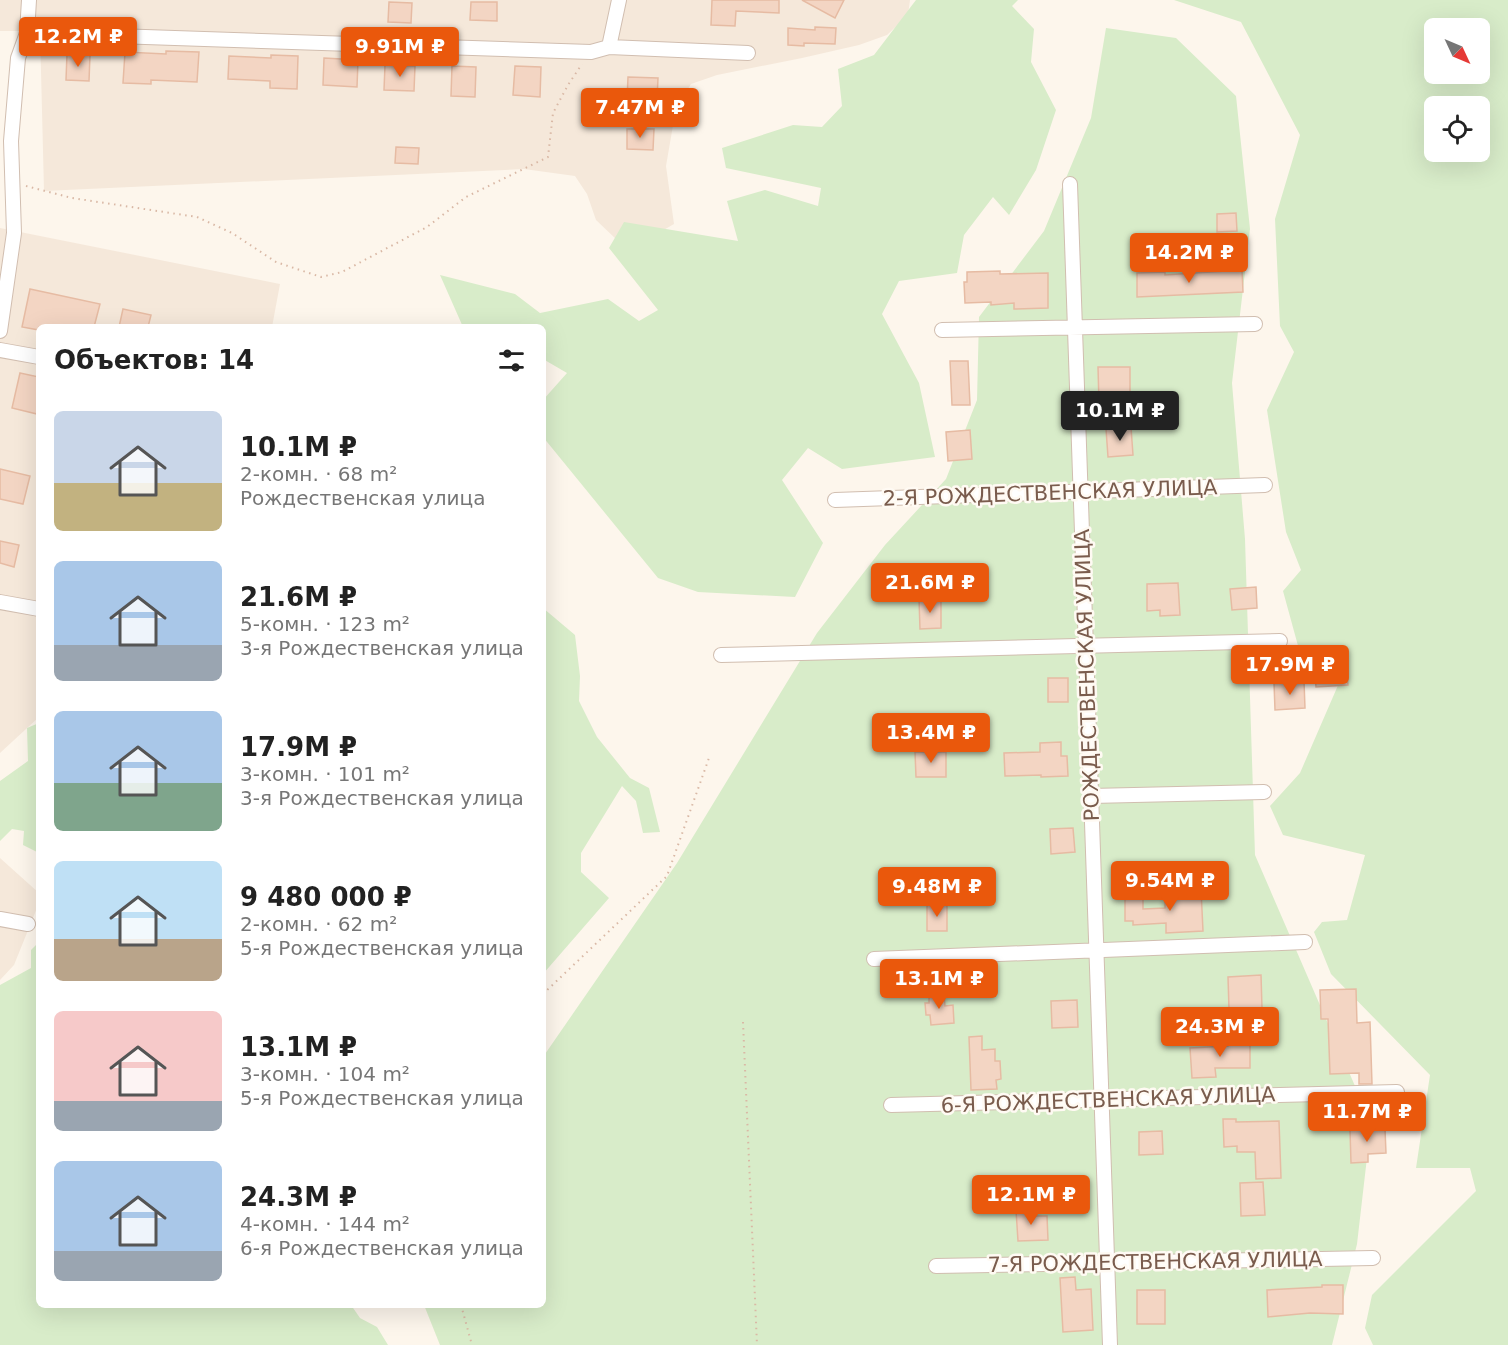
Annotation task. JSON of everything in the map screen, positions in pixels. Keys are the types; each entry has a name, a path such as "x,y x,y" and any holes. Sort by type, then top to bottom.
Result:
{"street":[{"path":"0,331 14,233 11,141 18,58 27,33 30,0"},
{"path":"609,47 620,0"},
{"path":"27,33 591,52 609,47 748,53"},
{"name":"РОЖДЕСТВЕНСКАЯ УЛИЦА","path":"1070,184 1110,1345"},
{"path":"942,330 1255,324"},
{"path":"0,350 36,356"},
{"name":"2-Я РОЖДЕСТВЕНСКАЯ УЛИЦА","path":"835,500 1265,485"},
{"path":"0,602 36,608"},
{"path":"720,655 1280,641"},
{"path":"1091,796 1264,792"},
{"path":"0,920 27,924"},
{"path":"874,959 1305,942"},
{"name":"6-Я РОЖДЕСТВЕНСКАЯ УЛИЦА","path":"891,1106 1397,1092"},
{"name":"7-Я РОЖДЕСТВЕНСКАЯ УЛИЦА","path":"936,1266 1373,1258"}],"path":[{"path":"13,182 72,198 197,217 232,233 276,262 321,277 342,272 427,227 466,197 548,157 552,113 591,52"},
{"path":"546,991 667,876 709,758"},
{"path":"743,1022 757,1345"},
{"path":"462,1308 472,1345"}],"shaded area":[{"path":"0,0 910,0 908,15 887,35 859,45 717,75 691,84 676,108 666,166 674,224 648,239 617,240 596,220 587,194 575,176 524,169 44,191 40,31 0,31"},
{"path":"0,228 280,284 273,324 36,324 36,720 0,753"},
{"path":"0,858 36,890 36,910 14,965 0,980"}],"green space":[{"path":"916,0 1018,0 1012,6 1034,29 1031,62 1056,110 1036,170 1009,215 993,197 964,235 957,273 899,281 882,314 919,383 935,457 842,469 808,448 782,480 823,543 795,597 698,592 658,578 546,441 546,397 567,373 546,361 546,324 462,324 440,275 515,294 540,313 608,299 639,321 658,310 609,248 624,222 738,241 727,201 765,190 818,206 821,188 726,168 722,148 793,125 822,127 842,106 838,69 874,55"},
{"path":"1174,0 1508,0 1508,1345 1373,1345 1365,1328 1372,1295 1476,1191 1470,1168 1416,1168 1430,1075 1331,974 1314,932 1322,922 1347,920 1365,855 1283,835 1270,806 1300,773 1339,683 1303,664 1283,591 1301,570 1286,532 1267,410 1294,352 1280,326 1275,219 1300,135 1241,22"},
{"path":"1106,28 1176,38 1236,96 1250,229 1232,383 1245,539 1255,855 1371,1123 1357,1244 1332,1345 440,1345 425,1308 546,1308 546,1053 677,863 817,633 885,545 946,479 977,400 979,317 1044,231 1091,118"},
{"path":"546,611 575,635 580,676 579,701 597,737 630,778 649,788 660,832 643,833 636,801 622,786 581,853 581,872 609,898 546,971"},
{"path":"36,724 36,852 23,845 24,831 12,829 0,841 0,781 28,761 27,728"},
{"path":"36,945 36,1308 353,1308 360,1318 377,1327 388,1345 0,1345 0,985 31,968 31,950"}],"building":[{"path":"712,0 779,0 779,13 736,11 735,26 711,25"},
{"path":"802,0 844,0 835,18"},
{"path":"389,2 412,3 411,23 388,22"},
{"path":"471,2 497,2 497,21 470,20"},
{"path":"815,27 836,28 835,44 788,45 788,28 815,30"},
{"path":"166,51 199,52 197,82 151,80 151,84 123,83 125,52 166,54"},
{"path":"67,54 90,55 89,81 66,80"},
{"path":"271,55 298,56 297,89 270,88 270,81 228,79 229,56 271,58"},
{"path":"324,58 358,60 357,87 323,85"},
{"path":"385,65 415,66 414,91 384,90"},
{"path":"452,66 476,67 475,97 451,96"},
{"path":"515,66 541,67 540,97 513,95"},
{"path":"628,77 658,78 657,100 627,100"},
{"path":"627,129 654,129 653,150 627,149"},
{"path":"396,147 419,148 418,164 395,163"},
{"path":"1236,213 1237,231 1217,232 1217,214"},
{"path":"1242,270 1243,292 1137,297 1137,273 1165,272 1165,275"},
{"path":"1000,271 1000,274 1048,273 1048,308 1014,309 1014,303 991,305 991,302 965,303 964,282 967,282 967,272"},
{"path":"30,289 100,304 95,324 36,324 36,329 22,327"},
{"path":"123,309 151,315 149,324 120,324"},
{"path":"950,361 968,361 970,405 952,405"},
{"path":"1098,367 1130,367 1130,402 1099,403"},
{"path":"20,373 36,376 36,414 12,408"},
{"path":"1131,427 1133,455 1108,457 1106,429"},
{"path":"970,430 972,459 948,461 946,432"},
{"path":"0,469 30,476 23,504 0,499"},
{"path":"0,541 19,545 14,567 0,563"},
{"path":"1178,583 1180,615 1160,616 1160,610 1147,611 1147,584"},
{"path":"1256,587 1257,608 1232,610 1230,589"},
{"path":"919,599 941,599 941,628 920,629"},
{"path":"1346,660 1348,685 1316,687 1314,663"},
{"path":"1048,678 1068,678 1068,702 1048,702"},
{"path":"1304,681 1305,708 1275,710 1274,683"},
{"path":"1061,742 1061,756 1067,756 1068,776 1005,776 1004,753 1040,752 1040,743"},
{"path":"915,752 946,752 946,777 916,777"},
{"path":"1073,828 1075,852 1051,854 1050,829"},
{"path":"1201,889 1203,931 1166,933 1166,923 1133,925 1133,921 1125,921 1125,897 1143,897 1143,909 1165,908 1165,902 1172,902 1171,891"},
{"path":"927,905 947,905 947,931 927,931"},
{"path":"1261,975 1262,1008 1229,1009 1228,977"},
{"path":"1356,989 1357,1023 1370,1022 1372,1084 1359,1084 1359,1073 1330,1074 1328,1019 1321,1019 1320,990"},
{"path":"944,994 945,1006 953,1005 954,1023 931,1025 930,1015 926,1015 925,1003 929,1003 929,995"},
{"path":"1077,1000 1078,1027 1052,1028 1051,1001"},
{"path":"982,1036 982,1050 995,1049 995,1061 1000,1061 1001,1079 996,1080 997,1089 971,1090 969,1037"},
{"path":"1250,1040 1250,1068 1215,1068 1216,1077 1192,1078 1190,1048 1228,1046 1228,1041"},
{"path":"1223,1119 1236,1119 1236,1122 1279,1121 1281,1178 1256,1179 1255,1152 1237,1152 1237,1146 1224,1147"},
{"path":"1373,1124 1373,1129 1385,1129 1386,1153 1368,1154 1368,1162 1351,1163 1350,1130 1361,1130 1361,1125"},
{"path":"1162,1131 1163,1154 1139,1155 1139,1132"},
{"path":"1263,1182 1265,1215 1241,1216 1240,1183"},
{"path":"1035,1209 1035,1216 1047,1216 1048,1240 1018,1241 1016,1210"},
{"path":"1075,1277 1076,1290 1091,1289 1093,1330 1063,1332 1060,1278"},
{"path":"1322,1285 1343,1285 1343,1314 1310,1313 1268,1317 1267,1290 1322,1287"},
{"path":"1137,1290 1165,1290 1165,1324 1137,1324"}]}
